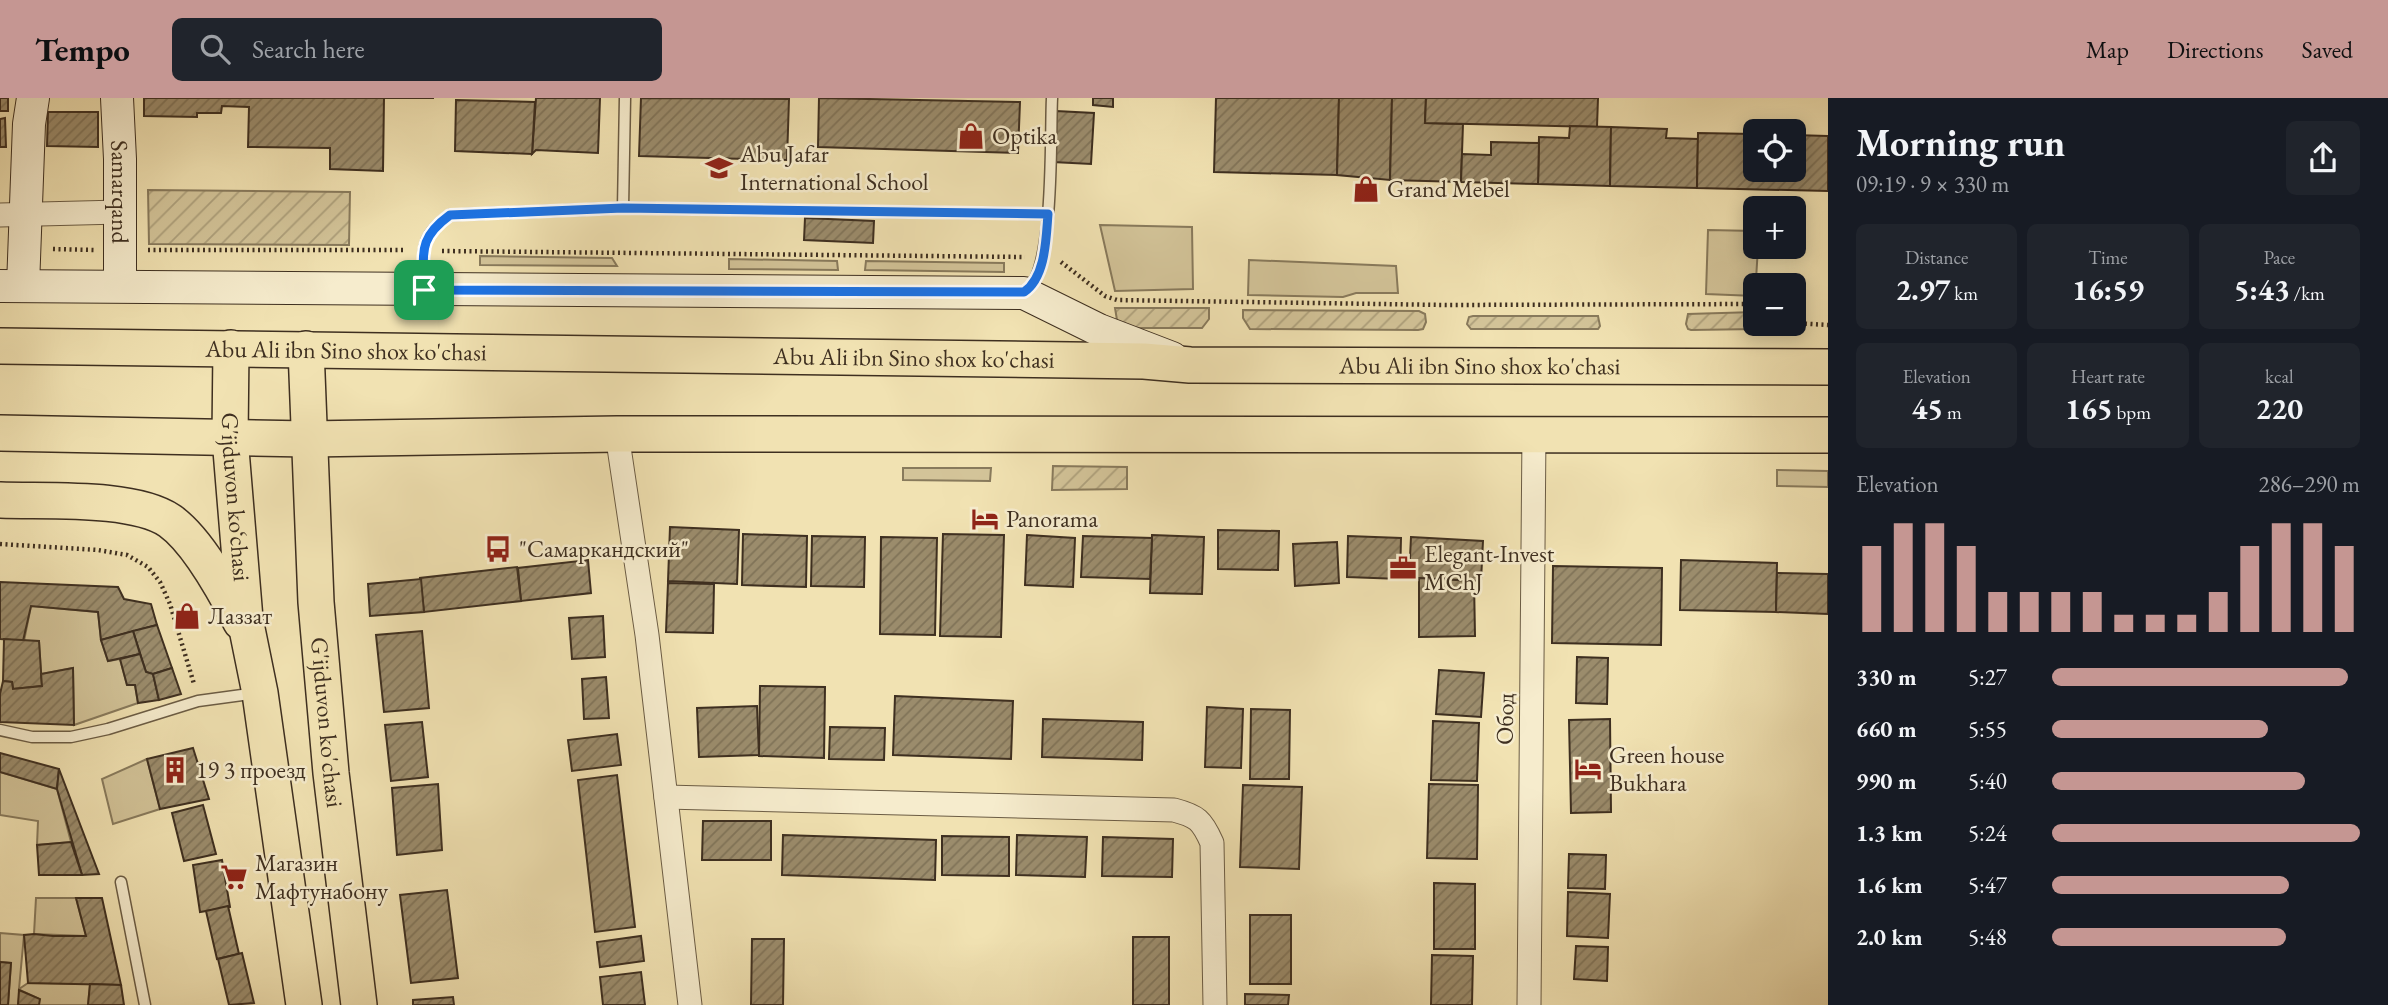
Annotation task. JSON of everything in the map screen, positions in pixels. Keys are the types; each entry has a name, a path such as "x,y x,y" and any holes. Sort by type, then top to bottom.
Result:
{"main road":[{"name":"Abu Ali ibn Sino shox ko'chasi","path":"0,346 1144,361 1190,365 1828,367"},
{"name":"G'ijduvon ko‘chasi","path":"230,348 230,438 250,645"},
{"path":"306,349 308,439"},
{"path":"0,433 308,439 617,434 1828,435"},
{"name":"G'ijduvon ko'chasi","path":"308,439 316,602 331,773 359,1005"},
{"path":"0,500 135,507 170,521 197,548 240,620 250,645 260,693 304,1005"}],"street":[{"path":"33,98 14,215 12,286 1024,292 1099,330 1190,365"},
{"name":"Samarqand","path":"117,98 120,286"},
{"path":"14,215 120,212"},
{"name":"Обод","path":"1528,1005 1534,433"},
{"path":"617,434 647,635 690,1005"},
{"path":"666,797 1174,810 1195,816 1212,843 1215,1005"}],"lane":[{"path":"623,208 625,98"},
{"path":"1024,292 1030,288 1039,269 1045,243 1052,98"},
{"path":"424,290 424,250 428,235 433,227 450,215 623,208 1048,214"},
{"path":"0,730 32,737 71,737 108,729 198,701 260,693"},
{"path":"121,882 145,1005"}],"path":[{"path":"1806,324 1828,325"},
{"path":"0,544 98,550 127,555 148,567 160,582 170,604 198,701"}],"shaded area":[{"path":"148,190 350,192 349,245 149,244"},
{"path":"1100,225 1192,227 1193,289 1115,291"},
{"path":"1708,230 1743,231 1743,259 1757,259 1756,273 1743,273 1743,296 1706,294"},
{"path":"480,256 612,258 617,266 480,265"},
{"path":"729,259 837,261 838,270 729,269"},
{"path":"1249,260 1396,266 1398,293 1356,293 1343,297 1248,295"},
{"path":"866,261 1004,263 1004,272 865,270"},
{"path":"1115,308 1209,308 1209,319 1202,328 1128,328 1117,320"},
{"path":"1243,310 1419,311 1425,314 1426,322 1423,329 1418,330 1250,329 1243,318"},
{"path":"1743,312 1743,329 1691,330 1686,324 1688,314"},
{"path":"1598,316 1600,326 1598,329 1471,329 1467,324 1469,317"},
{"path":"1053,466 1127,467 1127,489 1052,490"},
{"path":"903,468 991,468 990,481 903,480"},
{"path":"1777,470 1828,471 1828,487 1777,486"},
{"path":"31,606 98,612 101,640 108,661 120,659 127,685 135,685 138,703 74,725 73,668 41,674 39,641 24,641"},
{"path":"147,759 160,809 113,824 102,779"},
{"path":"0,772 57,789 71,842 37,845 38,821 0,815"},
{"path":"36,898 76,898 86,936 34,934"},
{"path":"0,933 24,935 19,989 28,983 90,984 88,1005 39,1005 39,999 20,990 18,1005 8,1005 11,963 0,962"}],"building":[{"path":"0,98 8,98 8,111 0,111"},
{"path":"144,98 384,98 383,171 330,169 330,148 248,147 249,107 222,106 221,113 197,113 197,117 144,116"},
{"path":"536,98 600,98 598,153 536,150 532,154"},
{"path":"641,98 789,99 787,160 639,156"},
{"path":"819,98 1020,102 1018,153 818,147"},
{"path":"1093,98 1113,98 1113,107 1093,105"},
{"path":"1216,98 1339,98 1337,175 1214,172"},
{"path":"1339,98 1392,98 1390,180 1337,175"},
{"path":"1392,98 1426,98 1425,123 1463,124 1461,182 1390,180"},
{"path":"1426,98 1598,98 1597,127 1425,123"},
{"path":"456,100 535,102 532,154 455,151"},
{"path":"1056,111 1094,113 1091,164 1053,162"},
{"path":"48,112 98,112 98,147 47,146"},
{"path":"5,118 6,147 0,147 0,119"},
{"path":"1570,126 1611,127 1610,186 1538,184 1539,137 1569,138"},
{"path":"1611,127 1667,129 1666,138 1698,139 1697,188 1610,186"},
{"path":"1698,133 1743,134 1743,182 1806,182 1806,135 1828,136 1828,191 1697,188"},
{"path":"1491,142 1539,143 1538,184 1461,182 1462,154 1491,155"},
{"path":"805,218 874,221 873,243 804,240"},
{"path":"670,527 739,530 737,584 668,581"},
{"path":"1218,530 1279,531 1278,570 1218,569"},
{"path":"743,534 807,536 806,587 742,585"},
{"path":"943,534 1004,535 1001,637 940,636"},
{"path":"1027,535 1075,538 1073,587 1025,585"},
{"path":"1152,535 1204,537 1202,594 1150,593"},
{"path":"812,536 865,537 864,587 811,586"},
{"path":"1083,536 1152,538 1150,579 1081,577"},
{"path":"1348,536 1401,538 1400,579 1347,577"},
{"path":"881,537 937,538 935,635 880,634"},
{"path":"1411,537 1483,541 1481,581 1409,578"},
{"path":"1337,542 1339,583 1295,586 1293,544"},
{"path":"588,560 591,593 521,601 518,568"},
{"path":"1681,560 1777,563 1776,612 1680,610"},
{"path":"1553,566 1662,568 1661,645 1552,643"},
{"path":"517,567 521,601 424,612 420,578"},
{"path":"1777,573 1828,574 1828,614 1776,612"},
{"path":"1419,578 1474,581 1475,636 1419,637"},
{"path":"421,579 424,612 370,616 368,584"},
{"path":"0,582 118,587 124,599 151,604 157,625 101,640 98,612 31,606 23,641 0,639"},
{"path":"668,583 714,584 713,633 666,632"},
{"path":"603,616 605,657 572,659 569,618"},
{"path":"157,625 172,668 153,674 146,672 133,631"},
{"path":"133,631 140,654 108,661 101,640"},
{"path":"422,631 429,708 384,712 376,635"},
{"path":"4,639 39,641 42,686 13,689 12,682 3,681"},
{"path":"140,654 146,672 153,674 159,700 138,703 135,685 127,685 120,659"},
{"path":"1577,657 1608,658 1607,704 1576,703"},
{"path":"73,668 74,725 0,722 3,681 12,682 13,689 42,686 41,674"},
{"path":"172,668 181,694 159,700 153,674"},
{"path":"1439,670 1484,673 1481,717 1436,714"},
{"path":"606,677 609,718 584,719 582,679"},
{"path":"760,686 825,687 824,758 759,756"},
{"path":"895,696 1013,701 1011,759 893,755"},
{"path":"757,706 759,755 699,757 697,708"},
{"path":"1207,707 1243,709 1241,768 1205,767"},
{"path":"1251,709 1290,710 1289,779 1250,779"},
{"path":"1043,719 1143,722 1142,760 1042,757"},
{"path":"1610,719 1611,812 1571,813 1569,720"},
{"path":"1433,721 1479,723 1477,781 1431,780"},
{"path":"422,722 428,777 391,781 385,725"},
{"path":"830,727 885,728 884,760 829,759"},
{"path":"617,734 621,765 572,771 568,740"},
{"name":"19 3 проезд","path":"193,748 209,799 160,809 147,759"},
{"path":"0,753 59,769 57,789 0,772"},
{"path":"59,769 99,874 82,875 57,789"},
{"path":"617,775 635,927 595,932 578,780"},
{"path":"438,784 442,850 397,855 392,788"},
{"path":"1429,784 1478,785 1477,859 1427,858"},
{"path":"1243,785 1302,787 1299,869 1240,867"},
{"path":"203,805 216,854 184,861 172,813"},
{"path":"703,821 771,821 771,860 702,860"},
{"path":"783,835 936,840 935,880 782,875"},
{"path":"1017,835 1087,837 1085,877 1016,875"},
{"path":"942,836 1009,837 1009,876 942,875"},
{"path":"1103,837 1173,839 1172,877 1102,876"},
{"path":"71,842 82,875 39,875 37,845"},
{"path":"1569,854 1606,855 1605,889 1568,888"},
{"path":"222,860 230,907 200,912 193,865"},
{"path":"1434,883 1475,884 1475,949 1434,949"},
{"path":"447,890 458,978 411,983 400,895"},
{"path":"1568,892 1610,894 1608,938 1567,936"},
{"path":"76,898 102,898 121,985 28,983 24,935 86,936"},
{"path":"228,906 239,954 217,959 206,911"},
{"path":"1250,915 1291,915 1291,984 1250,984"},
{"path":"641,936 644,961 600,967 597,942"},
{"path":"1133,937 1169,937 1169,1005 1133,1005"},
{"path":"752,939 784,939 783,1005 751,1005"},
{"path":"1576,946 1608,947 1607,981 1574,979"},
{"path":"242,953 254,1003 229,1005 218,959"},
{"path":"1432,955 1473,956 1472,1005 1431,1005"},
{"path":"0,962 11,963 8,1005 0,1005"},
{"path":"641,972 645,1005 603,1005 600,977"},
{"path":"90,984 121,985 124,1005 88,1005"},
{"path":"19,990 40,999 39,1005 18,1005"},
{"path":"1245,994 1289,995 1288,1005 1245,1005"},
{"path":"453,997 454,1005 413,1005 413,1000"}],"place":[{"name":"Optika","path":"971,136"},
{"name":"Abu Jafar International School","path":"719,168"},
{"name":"Grand Mebel","path":"1366,189"},
{"name":"Panorama","path":"985,519"},
{"name":"\"Самаркандский\"","path":"498,549"},
{"name":"Elegant-Invest MChJ","path":"1403,568"},
{"name":"Лаззат","path":"187,616"},
{"name":"Green house Bukhara","path":"1588,769"},
{"name":"19 3 проезд","path":"175,770"},
{"name":"Магазин Мафтунабону","path":"234,877"}],"route":[{"path":"623,208 1048,214 1039,269 1034,282 1024,292 424,290 424,250 428,235 433,227 450,215 457,214 623,208"}]}
